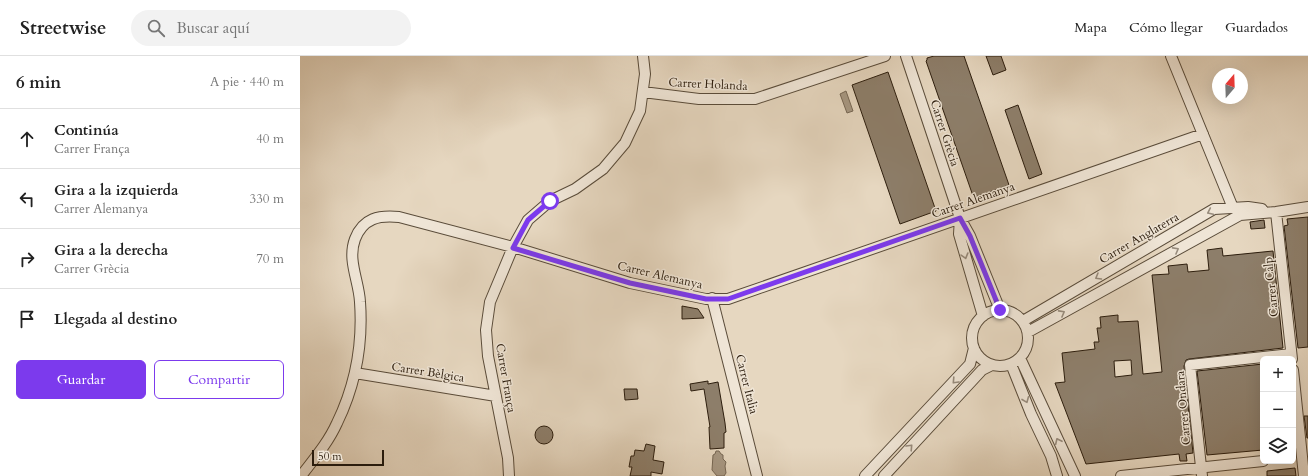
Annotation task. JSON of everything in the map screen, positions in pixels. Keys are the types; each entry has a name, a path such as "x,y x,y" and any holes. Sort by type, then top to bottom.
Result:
{"street":[{"name":"Carrer França","path":"509,476 508,458 488,356 486,330 490,302 513,248 528,220 550,201 575,189 603,168 625,143 640,111 645,74 643,56"},
{"name":"Carrer Holanda","path":"643,92 699,99 755,99 885,56"},
{"name":"Carrer Grècia","path":"906,56 960,218 970,236 1000,310"},
{"path":"1171,56 1233,208"},
{"name":"Carrer Alemanya","path":"301,476 321,451 337,423 354,379 361,327 360,300 352,256 355,240 361,228 373,219 385,216 399,217 513,248 630,283 706,299 728,299 1203,134"},
{"name":"Carrer Anglaterra","path":"1023,321 1214,209 1248,206 1276,212"},
{"path":"1028,332 1240,215 1276,212 1308,207"},
{"name":"Carrer Calp","path":"1276,212 1292,356"},
{"name":"Carrer Grècia","path":"960,218 959,234 983,316"},
{"name":"Carrer Italia","path":"712,298 757,476"},
{"path":"865,476 970,364 974,348 973,334 978,322 983,316 990,312 1000,310 1010,312 1023,321 1028,332 1028,345 1020,358 1011,364 1002,366 992,365 984,361 974,348"},
{"path":"1020,358 1075,476"},
{"name":"Carrer Ondara","path":"1202,472 1190,365 1260,360"},
{"path":"1011,364 1031,414 1051,456 1056,476"},
{"path":"884,476 982,370 992,365"},
{"name":"Carrer Bèlgica","path":"355,373 496,396"},
{"path":"1295,392 1304,476"},
{"path":"1121,476 1202,472 1260,462"}],"shaded area":[{"path":"846,91 853,111 847,113 840,94"},
{"path":"716,451 719,451 723,455 723,459 726,462 726,473 724,476 717,476 712,470 713,455"}],"building":[{"path":"934,56 964,56 1009,185 975,197 973,196 926,61 927,58"},
{"path":"986,56 1001,56 1006,70 993,75"},
{"path":"888,72 936,211 900,224 852,85"},
{"path":"1018,105 1042,174 1029,179 1005,110"},
{"path":"1308,217 1308,347 1298,348 1284,226 1288,225 1287,219"},
{"path":"1264,220 1265,228 1251,229 1250,222"},
{"path":"1222,248 1223,256 1273,251 1283,348 1186,360 1184,366 1193,453 1186,454 1187,461 1180,461 1179,454 1086,464 1055,383 1065,382 1062,353 1095,349 1094,342 1099,342 1097,328 1101,328 1100,317 1118,315 1118,322 1138,321 1143,374 1162,372 1152,275 1169,274 1168,266 1187,264 1188,272 1209,270 1207,250","holes":["1131,360 1132,375 1115,377 1114,361"]},
{"path":"682,306 698,309 704,318 682,319"},
{"path":"1260,364 1260,450 1207,455 1197,371"},
{"path":"708,381 708,384 718,382 726,432 724,433 724,448 710,449 710,427 704,389 691,391 690,384"},
{"path":"624,389 637,389 638,399 625,400"},
{"path":"1304,416 1308,416 1308,438 1307,438"},
{"path":"544,426 550,429 553,435 550,441 544,444 538,441 535,435 538,429"},
{"path":"646,444 655,446 653,460 664,462 662,474 651,472 651,476 630,476 632,467 629,467 631,456 634,456 635,450 644,451"},
{"path":"1295,468 1296,476 1267,476 1267,471"}],"route":[{"path":"550,201 528,220 513,248 630,283 706,299 728,299 960,218 970,236 1000,310"}]}
